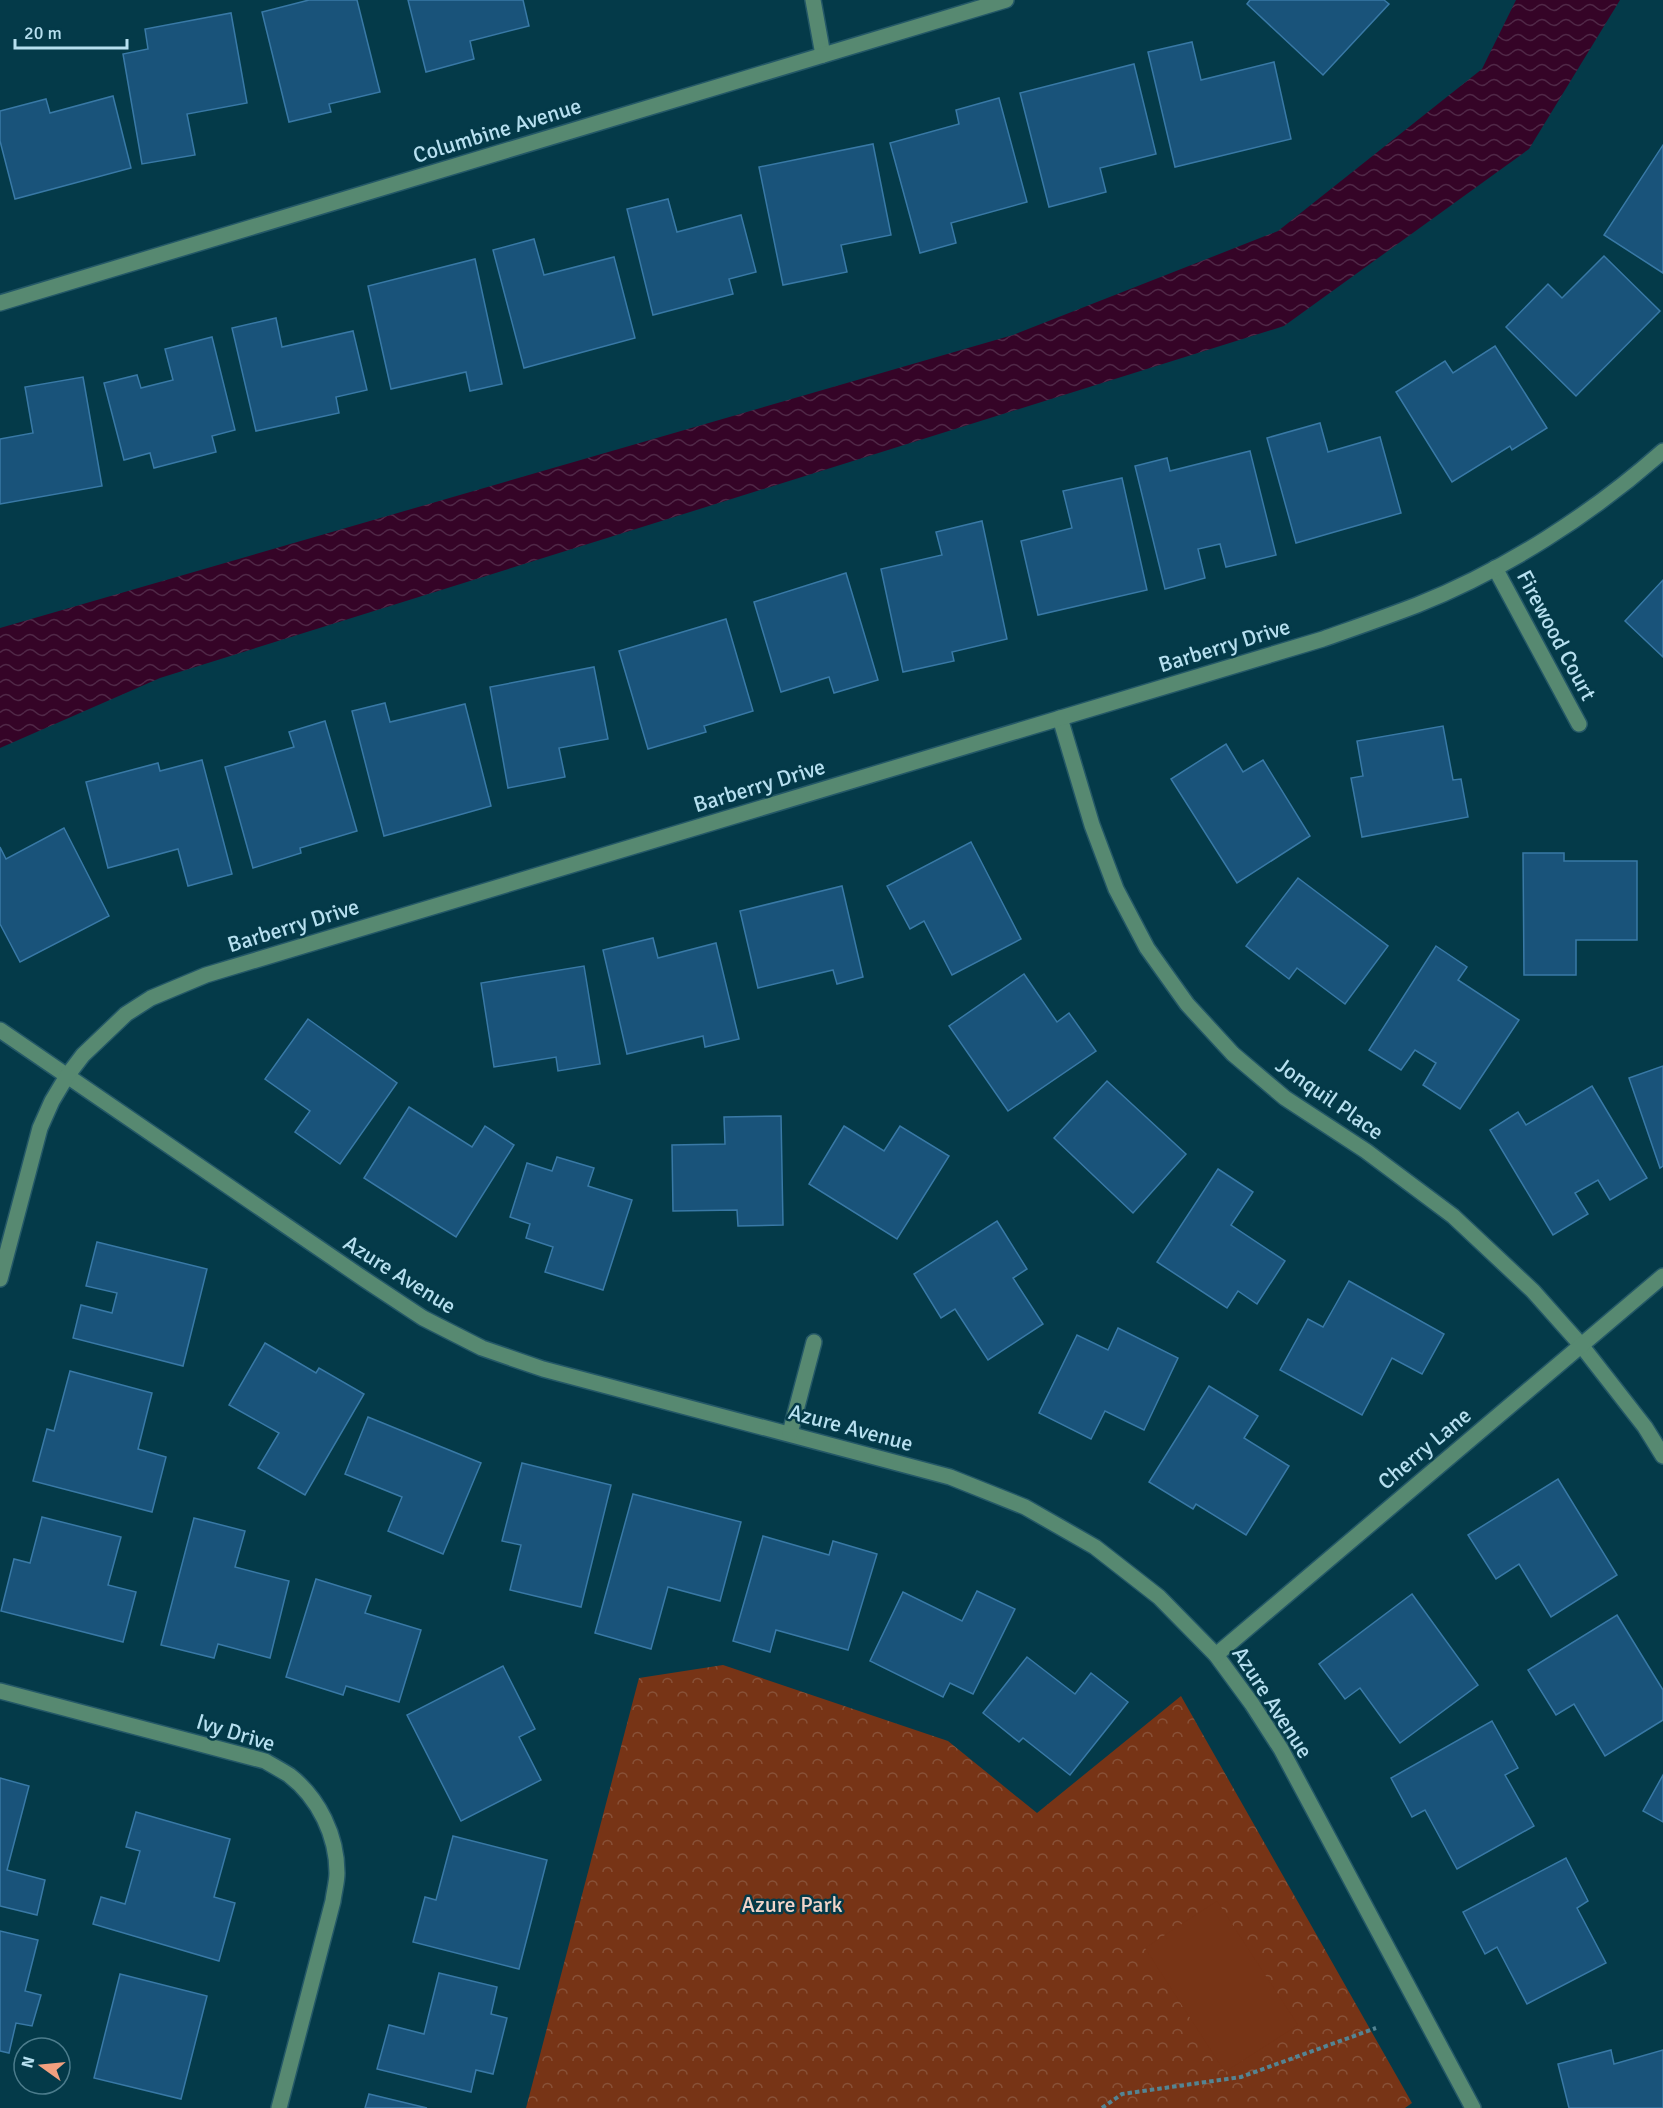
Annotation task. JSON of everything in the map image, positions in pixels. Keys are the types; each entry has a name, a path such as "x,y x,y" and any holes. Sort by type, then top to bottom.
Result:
{"street":[{"path":"813,0 823,55"},
{"name":"Columbine Avenue","path":"0,303 1006,0"},
{"name":"Barberry Drive","path":"0,1279 40,1128 52,1101 83,1055 126,1014 151,998 206,975 1323,639 1418,604 1495,567 1554,533 1637,474 1663,451"},
{"name":"Firewood Court","path":"1495,567 1579,724"},
{"name":"Jonquil Place","path":"1060,718 1092,825 1116,889 1147,948 1187,1004 1233,1054 1285,1098 1366,1151 1453,1216 1533,1291 1581,1345 1644,1427 1663,1456"},
{"name":"Azure Avenue","path":"0,1030 423,1318 482,1348 543,1369 950,1477 1025,1507 1104,1554 1159,1597 1216,1655 1252,1704 1281,1749 1473,2108"},
{"name":"Cherry Lane","path":"1216,1655 1663,1276"},
{"path":"790,1434 814,1342"},
{"name":"Ivy Drive","path":"0,1691 265,1761 289,1775 310,1795 325,1818 334,1845 337,1873 333,1901 279,2108"}],"path":[{"path":"1102,2108 1122,2094 1241,2077 1376,2028"}],"green space":[{"name":"Azure Park","path":"723,1665 948,1741 1037,1813 1181,1696 1412,2103 1405,2108 526,2108 639,1678"},
{"path":"1217,1901 1298,2025 1225,2072 1145,1948"}],"water":[{"path":"1516,0 1620,0 1529,149 1284,326 160,678 0,748 0,628 1013,335 1278,231 1482,69"}],"building":[{"path":"309,0 357,0 380,92 329,104 331,112 289,122 262,12"},
{"path":"408,0 523,0 529,26 470,41 474,59 426,72"},
{"path":"1250,0 1384,0 1389,4 1323,75 1247,4"},
{"path":"231,13 247,103 187,114 195,155 142,164 123,54 148,49 145,29"},
{"path":"1192,42 1201,80 1274,62 1291,139 1175,167 1148,52"},
{"path":"1134,64 1156,154 1100,168 1106,192 1049,207 1020,93"},
{"path":"113,96 131,168 15,199 0,141 0,111 46,99 50,113"},
{"path":"999,98 1027,202 951,223 956,243 920,253 890,143 959,124 956,110"},
{"path":"873,144 891,235 841,245 847,272 783,285 759,167"},
{"path":"1663,145 1663,273 1604,235"},
{"path":"668,199 677,232 741,215 756,272 729,279 733,294 653,315 627,209"},
{"path":"534,239 544,275 614,257 635,338 524,368 493,250"},
{"path":"1604,256 1660,311 1576,396 1506,327 1548,284 1562,298"},
{"path":"475,259 502,384 470,391 466,372 391,389 368,286"},
{"path":"276,318 282,347 353,331 367,390 336,397 339,413 256,431 232,328"},
{"path":"212,337 235,430 212,436 216,452 154,468 150,453 124,460 104,383 137,375 141,388 173,380 165,349"},
{"path":"1495,346 1547,428 1512,450 1510,446 1452,482 1396,392 1445,361 1453,373"},
{"path":"83,377 102,486 0,504 0,439 33,433 25,387"},
{"path":"1320,423 1328,452 1380,437 1401,513 1296,543 1267,438"},
{"path":"1250,451 1276,555 1226,567 1220,544 1198,549 1205,578 1165,589 1135,466 1167,458 1170,471"},
{"path":"1122,478 1147,590 1038,615 1021,541 1072,528 1063,491"},
{"path":"982,521 1007,639 952,652 954,661 903,672 881,569 942,555 936,532"},
{"path":"846,573 878,680 834,693 829,677 781,692 754,602"},
{"path":"1663,580 1663,657 1625,621"},
{"path":"726,619 753,711 704,726 706,732 648,749 619,651"},
{"path":"594,667 608,739 559,748 565,777 508,788 490,687"},
{"path":"385,703 390,722 465,704 491,806 384,836 352,711"},
{"path":"325,721 357,831 300,848 301,853 253,868 225,767 294,747 289,732"},
{"path":"1443,726 1453,780 1461,779 1468,817 1362,837 1351,778 1363,776 1357,741"},
{"path":"1226,744 1243,772 1263,760 1310,836 1237,883 1171,779"},
{"path":"202,760 232,874 188,886 178,849 108,868 86,782 158,763 160,771"},
{"path":"64,828 109,916 20,962 0,924 0,847 6,859"},
{"path":"971,842 1021,939 952,975 924,921 910,929 887,886"},
{"path":"1523,853 1564,853 1564,861 1637,861 1637,940 1576,940 1576,975 1524,975"},
{"path":"1298,878 1388,946 1345,1004 1297,968 1289,979 1246,946"},
{"path":"842,886 863,977 837,984 833,970 758,988 740,911"},
{"path":"653,938 658,958 716,943 739,1039 705,1047 703,1036 627,1054 603,950"},
{"path":"1436,946 1467,967 1458,980 1519,1020 1460,1109 1423,1085 1436,1063 1415,1050 1401,1070 1369,1050"},
{"path":"584,966 600,1064 558,1071 556,1057 494,1067 481,983"},
{"path":"1024,974 1057,1022 1069,1013 1096,1051 1008,1111 949,1026"},
{"path":"308,1019 397,1083 340,1164 295,1132 310,1111 265,1079"},
{"path":"1663,1066 1663,1166 1660,1168 1629,1078"},
{"path":"1107,1081 1186,1154 1133,1213 1054,1138"},
{"path":"1592,1086 1647,1178 1610,1200 1598,1180 1575,1193 1588,1214 1553,1235 1490,1130 1518,1112 1526,1125"},
{"path":"409,1107 472,1147 485,1126 514,1145 456,1237 364,1178"},
{"path":"781,1116 783,1225 738,1226 737,1210 673,1211 672,1145 725,1144 724,1117"},
{"path":"844,1126 884,1151 900,1126 949,1156 897,1239 809,1184"},
{"path":"557,1157 594,1168 588,1186 632,1200 603,1290 545,1272 553,1247 526,1238 530,1224 510,1217 527,1163 552,1171"},
{"path":"1218,1169 1253,1192 1231,1225 1285,1261 1257,1304 1238,1291 1227,1308 1157,1262"},
{"path":"997,1221 1027,1269 1013,1278 1043,1324 988,1360 955,1309 941,1318 914,1274"},
{"path":"97,1242 207,1269 183,1366 73,1338 81,1305 112,1313 117,1293 86,1286"},
{"path":"1349,1281 1444,1334 1422,1374 1392,1358 1362,1415 1280,1370 1308,1319 1323,1327"},
{"path":"1118,1328 1178,1358 1144,1430 1105,1411 1091,1439 1039,1413 1077,1335 1108,1350"},
{"path":"265,1343 316,1373 319,1368 364,1394 305,1495 258,1468 279,1433 229,1405"},
{"path":"70,1371 152,1393 138,1449 166,1457 152,1512 33,1481 47,1429 54,1431"},
{"path":"1209,1386 1258,1416 1244,1438 1289,1466 1246,1535 1196,1504 1193,1509 1149,1482"},
{"path":"368,1417 481,1463 443,1554 388,1531 402,1497 345,1474"},
{"path":"522,1463 611,1485 581,1607 510,1590 521,1545 502,1541"},
{"path":"1558,1479 1617,1575 1551,1617 1519,1564 1496,1579 1468,1535"},
{"path":"633,1494 741,1522 720,1601 668,1587 651,1649 595,1633"},
{"path":"42,1517 121,1537 108,1585 136,1592 123,1642 1,1611 14,1559 30,1563"},
{"path":"194,1518 245,1531 235,1567 289,1581 270,1658 218,1644 214,1658 161,1645"},
{"path":"763,1536 829,1555 833,1541 877,1554 848,1650 776,1630 770,1652 733,1641"},
{"path":"316,1579 371,1596 365,1613 421,1630 399,1702 346,1686 343,1695 286,1677"},
{"path":"977,1591 1015,1609 973,1694 950,1683 943,1697 870,1661 903,1592 962,1621"},
{"path":"1412,1594 1478,1685 1400,1743 1360,1688 1345,1699 1319,1664"},
{"path":"1617,1615 1663,1690 1663,1720 1605,1756 1574,1704 1556,1715 1528,1670"},
{"path":"1027,1657 1075,1694 1091,1673 1128,1702 1070,1775 1023,1738 1019,1742 983,1713"},
{"path":"503,1666 535,1729 519,1737 541,1780 461,1821 407,1715"},
{"path":"1492,1721 1518,1768 1505,1775 1534,1826 1457,1869 1425,1810 1412,1817 1391,1778"},
{"path":"1663,1775 1663,1822 1643,1811"},
{"path":"0,1778 29,1786 7,1870 45,1880 37,1915 0,1906"},
{"path":"136,1812 230,1839 214,1897 235,1903 219,1961 93,1924 101,1897 125,1904 140,1851 126,1847"},
{"path":"453,1836 547,1860 519,1969 413,1942 425,1897 436,1900"},
{"path":"1566,1858 1588,1901 1577,1908 1606,1963 1527,2004 1497,1947 1485,1954 1463,1912"},
{"path":"0,1931 38,1940 25,1991 41,1995 32,2026 16,2023 9,2053 0,2051"},
{"path":"439,1973 497,1987 491,2014 507,2018 493,2074 476,2070 471,2092 377,2069 389,2025 424,2034"},
{"path":"120,1974 207,1996 181,2099 94,2078"},
{"path":"1611,2050 1614,2064 1663,2050 1663,2108 1569,2108 1558,2064"},
{"path":"369,2094 427,2108 365,2108"}]}
